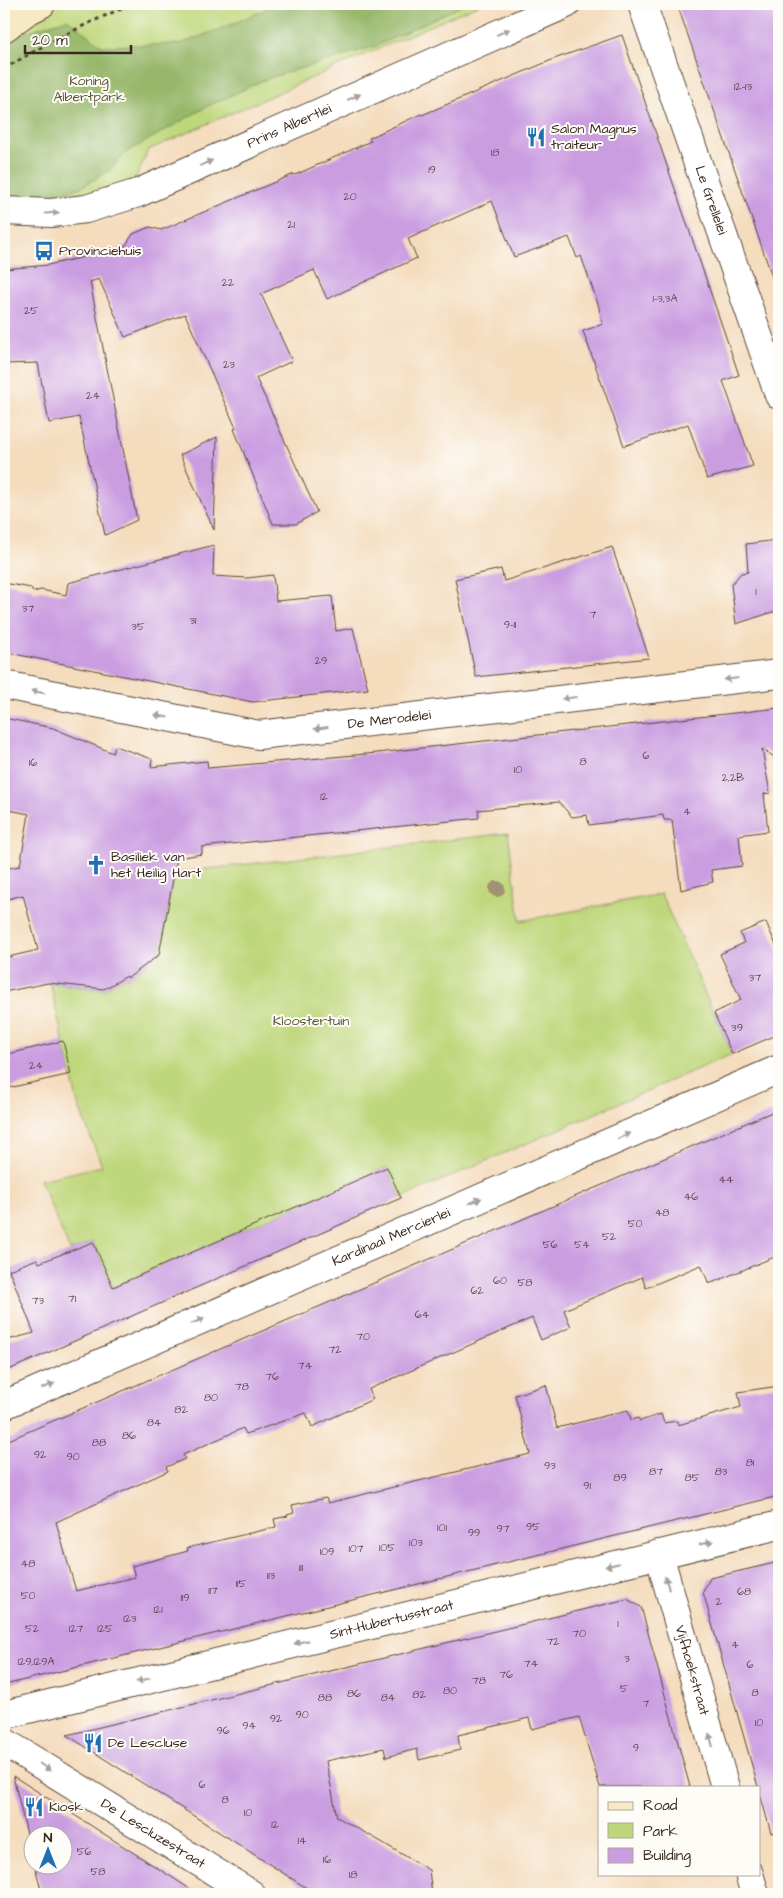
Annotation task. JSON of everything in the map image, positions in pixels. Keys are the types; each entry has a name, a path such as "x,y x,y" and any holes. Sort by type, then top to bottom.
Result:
{"main road":[{"path":"4,28 27,11 41,4"}],"street":[{"name":"Prins Albertlei","path":"4,211 51,213 86,209 138,193 566,4"},
{"name":"Le Grellelei","path":"642,4 774,363 779,395"},
{"name":"De Merodelei","path":"4,685 260,735 779,674"},
{"name":"Kardinaal Mercierlei","path":"4,1405 779,1069"},
{"name":"Sint-Hubertusstraat","path":"4,1715 779,1525"},
{"name":"Vijfhoekstraat","path":"659,1554 724,1786"},
{"name":"De Lescluzestraat","path":"4,1742 251,1894"},
{"path":"750,1876 755,1894"}],"path":[{"path":"4,70 37,48 134,4"}],"green space":[{"name":"Koning Albertpark","path":"4,4 480,4 148,150 134,183 91,196 65,196 4,190"},
{"name":"Koning Albertpark","path":"277,4 465,4 376,46 266,79 206,107 127,152 109,171 81,187 34,202 4,200 4,45 6,43 25,32 67,19 102,46 180,44"},
{"name":"Kloostertuin","path":"508,833 520,921 661,894 732,1054 401,1198 387,1167 113,1287 93,1242 70,1251 40,1180 102,1166 78,1105 50,983 104,990 112,985 115,971 119,967 128,978 161,953 174,873"}],"building":[{"path":"677,4 779,4 779,281 774,282"},
{"path":"622,35 739,375 723,381 753,466 707,479 688,424 624,446 583,331 603,324 581,256 577,258 569,237 514,257 492,201 408,239 417,258 327,299 314,270 261,294 292,361 256,378 317,512 296,524 273,524 234,429 236,428 185,314 125,337 99,279 90,282 137,520 105,535 79,417 49,423 38,363 4,364 4,269 48,265 116,250 126,245 133,234 150,227 161,230 295,175 371,141 369,138 421,114 554,59"},
{"path":"217,437 214,530 180,455"},
{"path":"777,540 777,547 779,547 779,610 736,624 731,585 741,573 748,572 746,544"},
{"path":"214,545 213,576 247,578 273,575 276,601 332,596 336,631 353,628 368,689 253,702 4,652 4,583 31,588 33,592 41,590 66,595 68,583"},
{"path":"612,547 649,658 476,677 455,579 501,569 504,581"},
{"path":"779,708 779,760 762,749 770,793 764,794 768,831 739,835 742,866 711,870 713,882 681,890 672,820 664,820 663,815 589,825 587,815 572,817 559,802 478,810 479,818 202,847 202,854 177,858 159,955 128,978 127,976 104,989 48,983 4,992 4,958 38,950 23,895 4,900 4,869 20,866 29,814 4,809 4,718 53,728 113,753 115,746 152,759 151,767 207,761 208,768 377,753"},
{"path":"766,922 779,952 779,1034 732,1054 714,1013 741,1000 720,954 744,943 740,933"},
{"path":"63,1041 71,1074 4,1089 4,1055"},
{"path":"779,1109 779,1255 709,1284 701,1265 646,1288 642,1277 564,1310 571,1327 541,1340 532,1318 369,1389 373,1399 312,1427 306,1413 246,1434 243,1428 183,1455 185,1459 166,1467 168,1471 56,1522 76,1591 135,1577 132,1566 188,1551 187,1548 276,1527 274,1519 294,1513 292,1505 326,1498 328,1503 530,1454 515,1395 546,1385 557,1428 628,1410 631,1420 638,1418 640,1421 661,1414 664,1423 677,1421 678,1425 741,1407 738,1392 779,1386 779,1496 4,1685 4,1442"},
{"path":"387,1167 401,1198 4,1372 4,1341 34,1333 9,1270 37,1259 39,1263 93,1242 113,1287"},
{"path":"779,1562 779,1831 771,1833 760,1794 760,1786 758,1786 703,1592 710,1578"},
{"path":"627,1599 641,1607 690,1786 600,1786 579,1717 532,1729 529,1718 458,1735 460,1750 419,1760 417,1749 386,1757 384,1748 326,1761 337,1817 429,1870 432,1894 316,1894 67,1735"},
{"path":"13,1776 198,1894 42,1894 38,1876 72,1876 72,1826 25,1826"}],"place":[{"name":"Salon Magnus traiteur","path":"536,137"},
{"name":"Provinciehuis","path":"44,251"},
{"name":"Basiliek van het Heilig Hart","path":"96,865"},
{"name":"De Lescluse","path":"93,1743"},
{"name":"Kiosk","path":"34,1807"}]}
